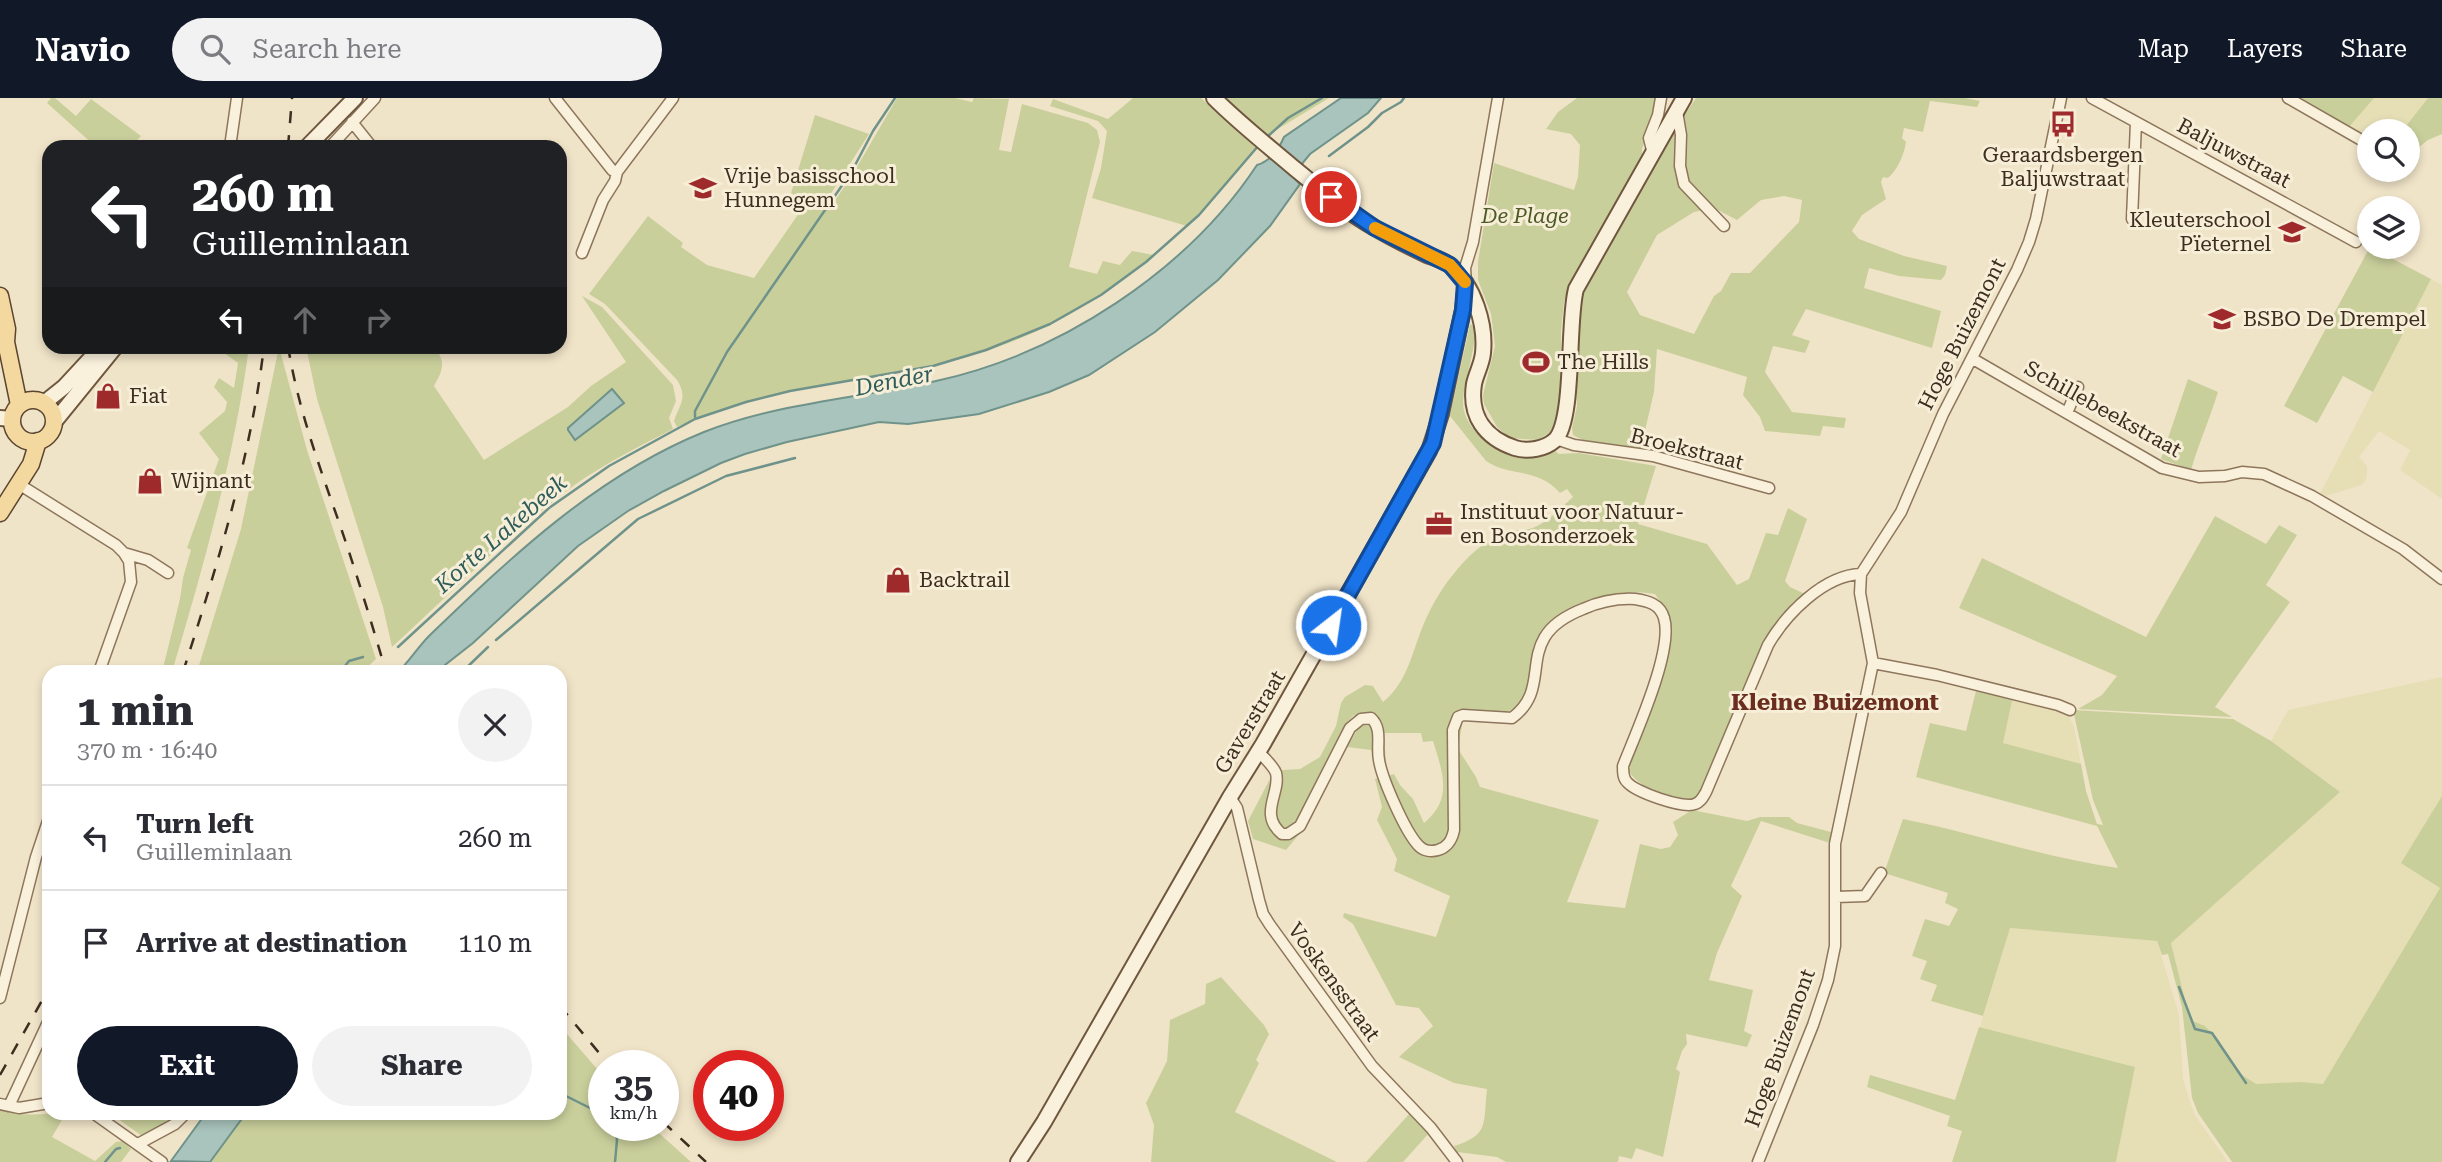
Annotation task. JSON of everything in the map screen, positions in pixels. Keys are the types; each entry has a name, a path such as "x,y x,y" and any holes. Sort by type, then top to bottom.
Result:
{"main road":[{"path":"314,140 355,98"},
{"path":"1214,98 1254,135 1350,213 1450,265 1465,283 1482,321 1483,354 1475,383 1473,405 1482,426 1500,443 1519,450 1540,449 1556,439 1567,408 1571,307 1576,289 1681,104"},
{"name":"Gaverstraat","path":"1018,1162 1044,1122 1433,443 1463,310 1465,283"},
{"path":"0,296 7,329 14,340 21,409 12,427 20,438 23,466 17,483"},
{"path":"21,409 64,387 95,354"},
{"path":"20,438 32,442 50,435 55,421 109,354"},
{"path":"21,409 53,413 55,421"},
{"path":"0,513 31,464 38,441"}],"street":[{"path":"231,140 237,98"},
{"path":"336,140 375,98"},
{"path":"555,98 612,170 617,172"},
{"path":"582,253 617,172 673,98"},
{"path":"1465,283 1465,268 1473,242 1499,98"},
{"path":"1653,154 1649,138 1661,98"},
{"name":"Hoge Buizemont","path":"1758,1162 1813,1025 1828,980 1835,946 1835,844 1873,663 1860,593 1861,574 1901,512 1943,414 1973,359 2029,242 2062,98"},
{"name":"Baljuwstraat","path":"2092,98 2356,242"},
{"path":"2288,98 2357,138"},
{"path":"1681,104 1680,166 1684,184 1724,226"},
{"path":"352,122 366,140"},
{"path":"2132,219 2136,122"},
{"name":"Schillebeekstraat","path":"1973,359 2162,468 2179,474 2211,478 2242,472 2264,474 2312,496 2403,548 2442,579"},
{"path":"2067,413 2078,387"},
{"name":"Broekstraat","path":"1556,439 1574,445 1653,456 1769,488"},
{"path":"17,483 116,545 129,561 131,582 101,665"},
{"path":"124,553 148,560 168,573"},
{"path":"1258,751 1275,771 1271,805 1273,824 1282,834 1288,834 1300,826 1350,728 1361,719 1371,718 1378,729 1378,759 1383,775 1405,823 1417,845 1432,851 1440,850 1451,841 1454,830 1453,730 1458,717 1512,718 1526,706 1531,697 1539,649 1546,632 1566,616 1597,603 1628,598 1650,601 1658,607 1664,615 1666,628 1651,698 1623,766 1625,780 1632,787 1670,802 1692,805 1699,803 1769,645 1781,625 1800,603 1849,574 1861,574"},
{"path":"1873,663 1956,679 2070,710"},
{"name":"Voskensstraat","path":"1230,797 1237,808 1259,900 1270,925 1372,1066 1431,1128 1457,1162"},
{"path":"0,998 42,839"},
{"path":"1836,897 1865,896 1881,873"},
{"path":"42,1034 5,1105 19,1108 42,1104"},
{"path":"103,1120 160,1161"},
{"path":"138,1144 179,1120"}],"shaded area":[{"path":"2374,98 2428,98 2411,119 2357,119 2357,132 2349,127"},
{"path":"2431,279 2442,285 2442,499 2400,470 2410,450 2379,431 2359,457 2367,466 2366,480 2361,485 2326,496 2320,494"},
{"path":"2442,677 2442,796 2402,863 2440,888 2323,1084 2255,1084 2239,1073 2218,1039 2205,1026 2190,1020 2171,943 2340,792 2271,741 2288,710"},
{"path":"2013,696 2067,712 2074,727 2081,764 2003,743"},
{"path":"2010,928 2157,941 2179,1015 2183,1079 2189,1099 2195,1115 2228,1162 2116,1162 2135,1067 1980,1027"}],"green space":[{"path":"51,98 55,98 76,116 91,99 141,136 137,140 88,140 47,103"},
{"path":"897,98 955,98 972,102 974,98 1009,99 999,150 1011,152 1022,104 1088,123 1097,130 1100,142 1069,267 1097,274 1103,261 1120,265 1132,251 1154,255 1130,275 1078,310 991,350 931,366 770,396 707,414 677,427 674,421 682,391 677,380 605,304 589,294 648,216 683,243 681,247 707,265 754,278 806,203 791,193 815,115 869,134 828,198 817,206 830,208"},
{"path":"1133,98 1201,98 1256,148 1227,184 1187,226 1092,198 1101,168 1107,131 1098,121 1050,106 1053,99 1108,119"},
{"path":"1223,98 1329,98 1268,135"},
{"name":"De Plage","path":"1577,98 1658,98 1642,149 1642,160 1650,167 1696,98 1965,98 1980,101 1977,107 1930,101 1923,132 1904,128 1902,138 1906,142 1902,157 1892,174 1888,178 1883,177 1881,182 1886,199 1862,215 1852,231 1859,239 1904,256 1947,266 1941,280 1899,276 1869,268 1864,288 1941,311 1932,348 1806,309 1792,335 1810,341 1805,353 1773,346 1765,372 1792,412 1846,418 1844,428 1823,426 1820,436 1765,431 1760,417 1743,395 1747,377 1657,349 1654,392 1640,452 1606,446 1573,435 1577,406 1571,283 1564,302 1561,401 1556,419 1550,432 1538,440 1510,438 1497,427 1484,404 1483,395 1495,346 1491,314 1478,280 1478,262 1494,163 1574,190 1578,177 1580,145 1571,134 1546,129 1558,112","holes":["1784,196 1802,200 1799,222 1750,273 1731,273 1721,291 1714,296 1694,334 1640,315 1627,292 1657,235 1694,212 1714,208 1737,220 1761,200"]},
{"path":"2296,98 2374,98 2349,127"},
{"path":"2428,98 2442,98 2442,134 2420,146 2420,119 2411,119"},
{"path":"2364,259 2393,259 2431,279 2373,392 2343,376 2317,423 2284,406"},
{"path":"582,296 602,307 673,385 676,401 669,418 673,429 576,484 505,542 392,647 383,607 317,399 307,354 439,354 442,366 434,386 484,460 568,407 591,386 626,362"},
{"path":"1470,324 1475,327 1475,337 1464,393 1465,414 1478,434 1499,450 1511,455 1537,458 1555,451 1559,454 1579,453 1656,466 1638,524 1707,544 1737,585 1749,579 1766,533 1778,535 1788,508 1807,519 1785,581 1790,587 1805,594 1792,603 1768,641 1701,794 1696,798 1684,801 1654,792 1636,780 1627,766 1657,692 1672,628 1665,609 1655,594 1641,592 1608,596 1574,606 1559,615 1547,624 1536,643 1528,699 1502,713 1454,717 1450,723 1462,725 1458,749 1480,787 1599,820 1567,902 1625,908 1640,844 1661,849 1670,847 1678,835 1673,822 1692,810 1747,821 1760,817 1789,817 1797,823 1831,832 1830,843 1761,821 1731,886 1742,896 1717,953 1709,980 1753,990 1744,1031 1752,1035 1747,1047 1686,1034 1687,1044 1676,1069 1680,1072 1663,1157 1636,1148 1632,1159 1619,1156 1618,1162 1506,1162 1497,1157 1457,1152 1454,1146 1474,1137 1482,1126 1487,1089 1454,1083 1399,1057 1433,1026 1419,1008 1396,1005 1353,924 1343,917 1344,913 1436,937 1450,896 1394,871 1397,859 1377,820 1382,807 1375,779 1394,774 1413,799 1424,823 1433,814 1442,794 1442,774 1433,741 1423,742 1421,733 1384,733 1386,765 1375,764 1371,750 1347,747 1362,722 1354,715 1348,721 1303,816 1301,832 1286,850 1253,839 1248,821 1272,775 1283,770 1300,769 1320,757 1336,726 1345,697 1365,685 1373,686 1383,702 1392,694 1404,675 1435,601 1469,557 1500,535 1541,524 1573,497 1567,489 1560,493 1542,479 1504,469 1486,461 1450,416"},
{"path":"226,354 248,354 235,430 206,551 174,665 164,665 191,550 187,548 219,459 199,433 225,411 227,402 214,387 219,378 234,388 238,363"},
{"path":"278,354 281,354 307,450 376,659 370,665 199,665 241,529"},
{"path":"2188,379 2218,392 2191,470 2161,459"},
{"path":"2215,516 2266,544 2279,525 2297,535 2266,585 2290,602 2215,707 2232,717 2078,709 2102,695 2117,676 1959,608 1982,558 2146,637"},
{"path":"1977,687 2013,696 2003,743 2081,764 2086,791 2097,824 2103,825 2093,800 2073,710 2233,719 2271,741 2340,792 2171,943 2190,1020 2205,1026 2218,1039 2239,1073 2256,1084 2323,1084 2440,888 2401,863 2442,796 2442,1162 2232,1162 2198,1113 2192,1098 2182,1007 2168,954 2162,955 2157,941 2010,928 1983,1016 1931,1001 1937,985 1920,979 1927,961 1912,956 1925,919 1949,926 1958,909 1945,903 1948,893 1884,873 1903,819 2064,858 2118,868 2097,826 1916,777 1930,723 1966,731"},
{"path":"1221,977 1269,1034 1256,1060 1259,1063 1235,1112 1337,1162 1151,1162 1154,1125 1146,1103 1167,1061 1170,1020 1205,1004 1206,984"},
{"path":"1979,1027 2135,1067 2116,1162 1952,1162 1962,1131 1947,1126 1950,1116 1867,1087 1870,1075 1955,1100"},
{"path":"567,1034 588,1058 588,1141 668,1141 691,1162 210,1162 241,1120 567,1120"},
{"path":"0,1109 25,1114 42,1114 42,1120 62,1120 52,1137 95,1161 116,1142 123,1141 131,1149 121,1162 0,1162"},
{"path":"1410,1113 1430,1132 1403,1162 1366,1162"},
{"path":"120,1120 173,1120 166,1125 142,1136"}],"water":[{"path":"1341,98 1381,98 1368,113 1310,154 1292,176 1300,184 1270,226 1218,280 1155,332 1089,375 1049,392 979,414 908,424 879,422 787,442 721,463 628,511 578,546 473,643 445,665 405,665 429,636 523,549 591,495 665,450 704,432 760,414 907,387 983,368 1029,351 1074,329 1117,303 1195,240 1228,204 1257,165 1274,154 1284,137"},
{"path":"612,389 624,403 575,440 568,428"},
{"path":"201,1120 241,1120 210,1162 171,1161"}],"waterway":[{"path":"695,417 695,411 727,352 852,171 873,131 895,98"},
{"name":"Korte Lakebeek","path":"1266,138 1288,118 1322,98"},
{"path":"1329,156 1404,98"},
{"name":"Korte Lakebeek","path":"398,647 549,508 609,466 695,419 746,402 790,391 933,366 986,350 1050,324 1101,295 1146,262 1199,215 1259,145"},
{"path":"496,640 638,519 726,476 795,458"},
{"path":"469,665 488,647"},
{"name":"Korte Lakebeek","path":"346,665 349,661 363,657"},
{"path":"2179,987 2195,1029 2212,1033 2246,1083"},
{"path":"567,1096 588,1107"},
{"path":"615,1162 617,1141"},
{"name":"Korte Lakebeek","path":"105,1162 120,1148"}],"railway":[{"path":"289,140 292,98"},
{"path":"185,665 242,470 263,354"},
{"path":"290,354 310,438 384,665"},
{"path":"0,1075 42,1000"},
{"path":"567,1014 597,1050"},
{"path":"679,1137 706,1162"}],"slow traffic":[{"path":"1375,228 1450,265 1465,282"}],"place":[{"name":"Geraardsbergen Baljuwstraat","path":"2063,124"},
{"name":"Vrije basisschool Hunnegem","path":"703,188"},
{"name":"Kleuterschool Pïeternel","path":"2292,232"},
{"name":"BSBO De Drempel","path":"2222,319"},
{"name":"The Hills","path":"1536,362"},
{"name":"Fiat","path":"108,396"},
{"name":"Wijnant","path":"150,481"},
{"name":"Instituut voor Natuur- en Bosonderzoek","path":"1439,524"},
{"name":"Backtrail","path":"898,580"}],"district":[{"name":"Kleine Buizemont","path":"1835,702"}],"route":[{"path":"1331,197 1350,213 1375,228 1450,265 1465,283 1463,310 1433,443 1331,625"}],"water label":[{"name":"Dender","path":"894,381"}]}
